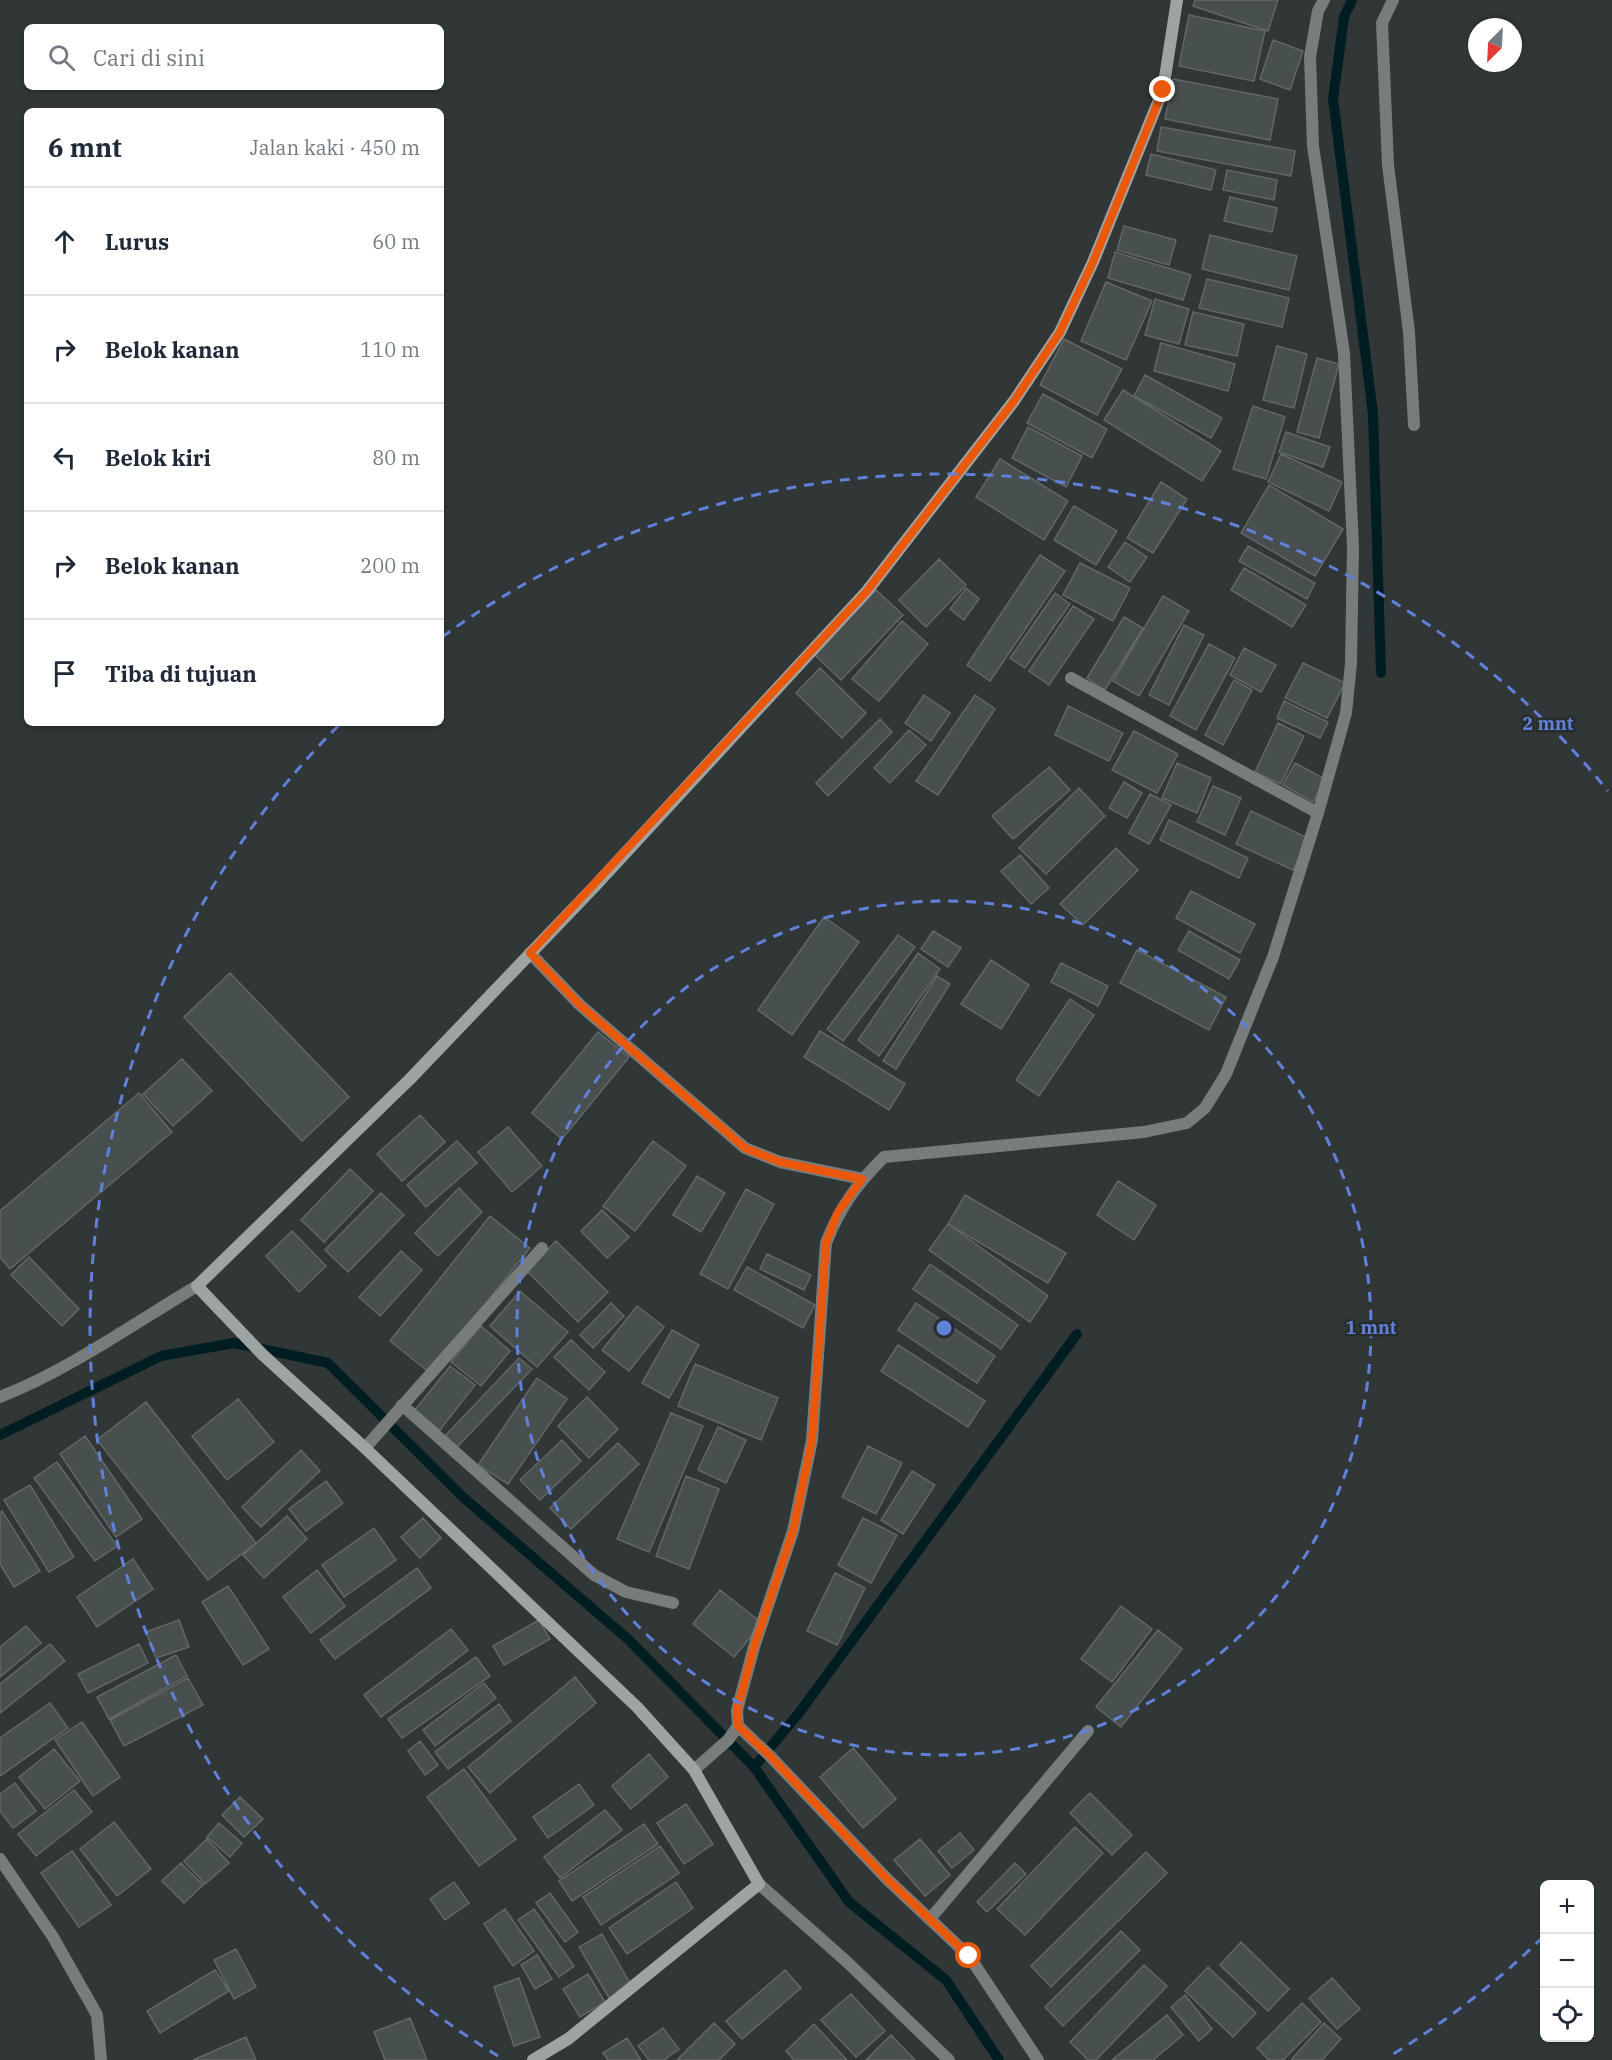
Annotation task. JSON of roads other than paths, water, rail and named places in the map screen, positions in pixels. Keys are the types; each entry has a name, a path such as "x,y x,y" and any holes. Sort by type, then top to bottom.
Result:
{"street":[{"path":"0,1397 20,1389 86,1353 197,1286 410,1079 867,591 1014,401 1060,332 1093,262 1163,90 1177,0"},
{"path":"1038,2060 969,1956 888,1880 741,1728 737,1710 754,1647 793,1531 812,1440 826,1243 838,1212 862,1179 884,1157 1144,1132 1187,1123 1205,1108 1226,1074 1273,957 1318,813 1346,713 1351,663 1353,547 1344,353 1313,146 1311,57 1318,11 1324,0"},
{"path":"1393,0 1382,23 1388,165 1409,332 1414,425"},
{"path":"1071,678 1318,813"},
{"path":"530,953 580,1005 745,1148 780,1162 862,1179"},
{"path":"365,1448 542,1248"},
{"path":"197,1286 262,1354 365,1448 628,1699 693,1770 759,1884 846,1961 949,2060"},
{"path":"400,1407 594,1575 626,1592 673,1604"},
{"path":"693,1770 741,1728"},
{"path":"930,1919 1088,1731"},
{"path":"0,1859 53,1937 97,2015 101,2060"},
{"path":"533,2060 568,2039 759,1884"}],"waterway":[{"path":"1352,0 1344,17 1333,99 1373,414 1381,673"},
{"path":"999,2060 946,1980 849,1902 754,1767 799,1713 1077,1334"},
{"path":"0,1435 161,1356 234,1343 328,1363 464,1498 629,1640 754,1767"}]}
